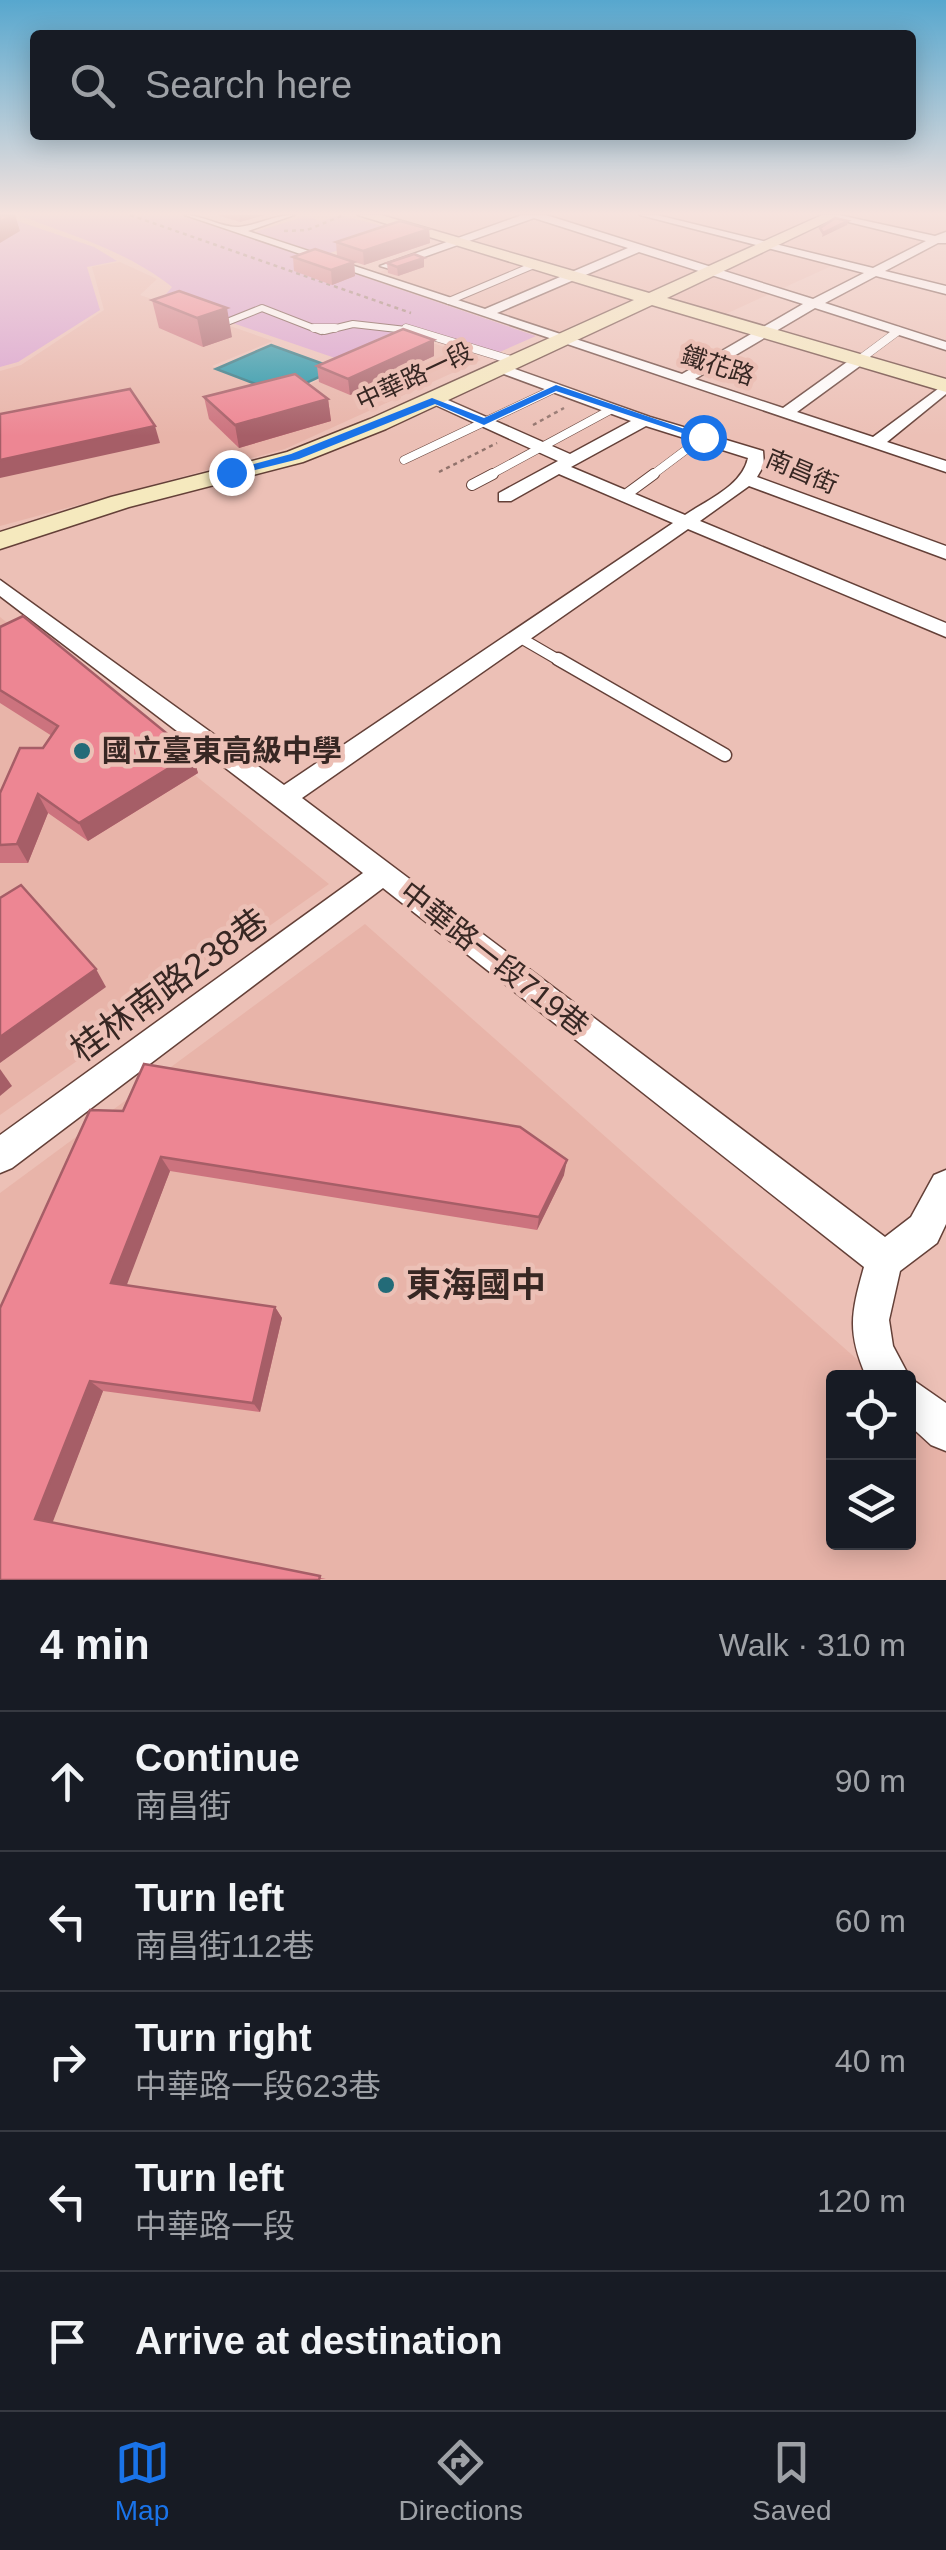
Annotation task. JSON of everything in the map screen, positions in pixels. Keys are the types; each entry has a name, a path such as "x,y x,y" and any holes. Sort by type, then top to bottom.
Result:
{"street":[{"name":"鐵花路","path":"412,289 946,467"},
{"path":"486,313 542,289"},
{"path":"617,289 946,387"},
{"name":"中華路一段","path":"0,540 120,502 295,457 436,400 504,364 670,289"},
{"path":"762,289 946,346"},
{"path":"761,332 843,289"},
{"path":"689,382 765,341 761,332"},
{"path":"786,413 859,360"},
{"name":"南昌街","path":"504,364 612,409 757,455 756,466 746,478 946,553"},
{"path":"876,443 946,387"},
{"path":"436,400 542,447 624,496 946,631"},
{"path":"505,497 644,420"},
{"path":"876,443 946,456"},
{"path":"281,800 746,478"},
{"name":"中華路一段719巷","path":"0,586 383,873 885,1260"},
{"name":"桂林南路238巷","path":"0,1156 383,873"},
{"path":"884,1370 875,1358 867,1323 885,1260 924,1230 946,1187"},
{"path":"916,1404 946,1430"}],"lane":[{"path":"449,301 477,289"},
{"path":"222,324 262,308 322,331 353,324 388,324 504,364"},
{"path":"859,360 898,331"},
{"path":"404,460 556,388"},
{"path":"472,485 612,409"},
{"path":"624,496 703,437"},
{"path":"519,637 725,755"}],"path":[{"path":"342,289 421,316"}],"shaded area":[{"path":"0,289 94,289 100,310 18,362 0,367"},
{"path":"98,289 147,289 140,295 273,341 212,366 284,397 410,335 481,360 285,449 0,526 0,371 21,365 104,310"},
{"path":"171,289 398,289 536,336 493,355 408,331 338,359 162,299"},
{"path":"414,289 781,289 719,317 645,294 554,334"},
{"name":"國立臺東高級中學","path":"0,617 329,884 0,1115"},
{"name":"東海國中","path":"365,924 869,1370 826,1370 826,1550 916,1550 916,1411 946,1439 946,1580 0,1580 0,1193"}],"water":[{"path":"271,345 337,369 282,394 216,369"}],"building":[{"path":"179,291 227,308 197,318 152,300"},
{"path":"403,329 434,340 348,379 317,366"},
{"path":"295,374 328,399 235,425 204,397"},
{"path":"130,389 155,426 0,460 0,414"},
{"path":"23,616 192,754 79,823 38,794 17,844 0,845 0,793 20,748 43,748 58,726 0,690 0,627"},
{"path":"21,885 96,969 0,1037 0,898"},
{"path":"144,1064 520,1127 567,1160 539,1217 161,1157 111,1283 275,1307 253,1403 90,1381 35,1519 320,1576 319,1580 0,1580 0,1308 90,1110 123,1111"}],"place":[{"name":"國立臺東高級中學","path":"82,751"},
{"name":"東海國中","path":"386,1285"}],"route":[{"path":"231,472 295,457 436,400 484,422 556,388 703,437"}]}
